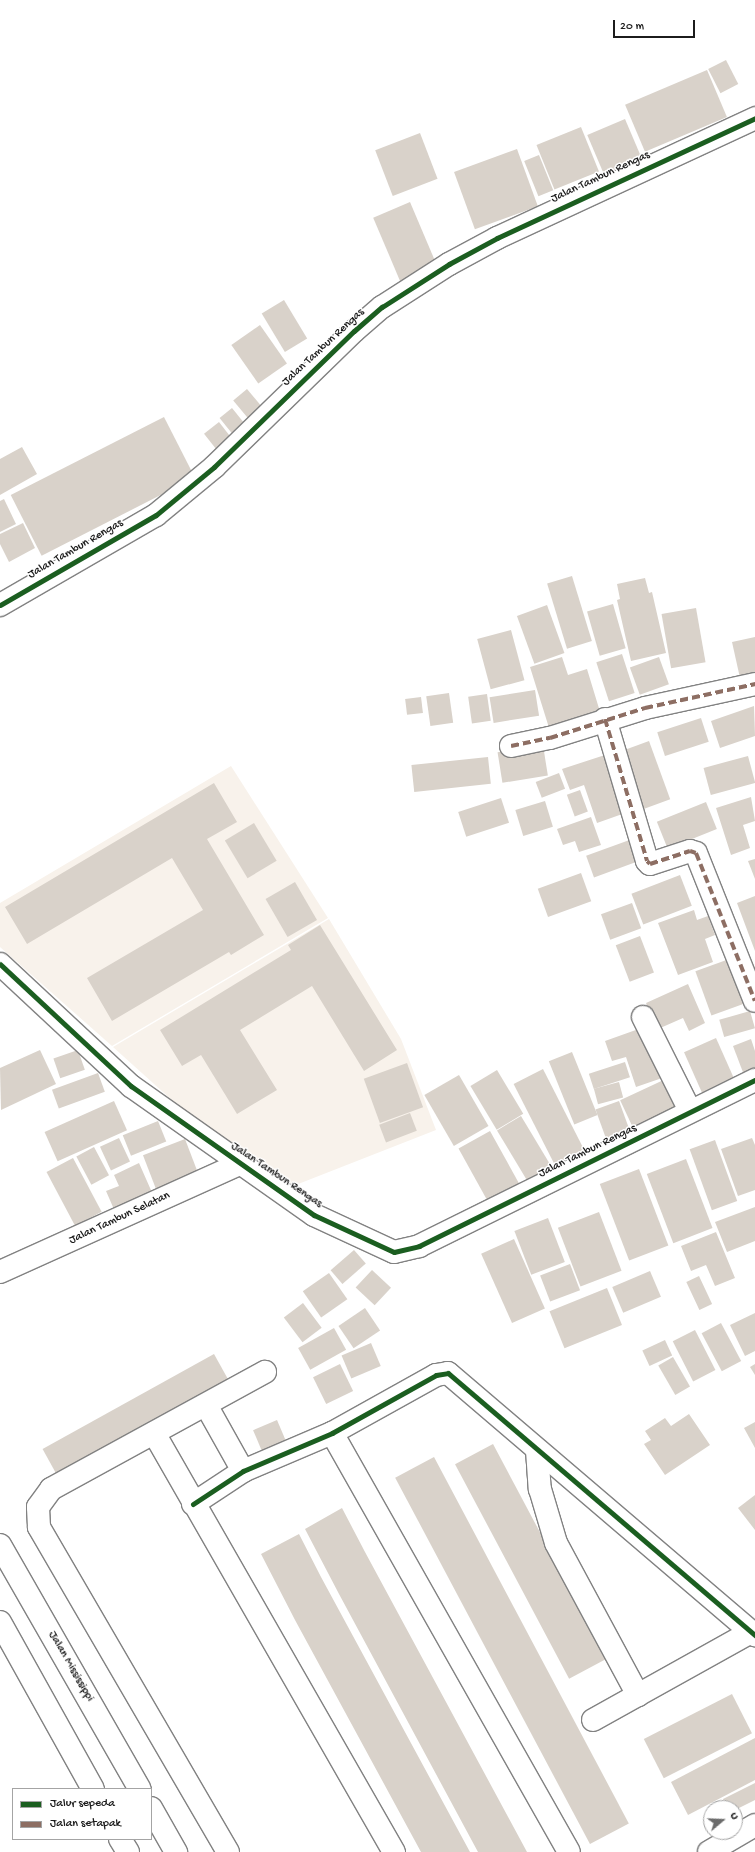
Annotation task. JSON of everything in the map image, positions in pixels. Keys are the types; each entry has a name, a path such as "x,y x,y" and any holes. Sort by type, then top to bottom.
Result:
{"street":[{"name":"Jalan Tambun Rengas","path":"0,606 156,515 214,467 382,307 450,264 497,238 755,118"},
{"path":"511,746 550,738 605,719 755,684"},
{"path":"605,719 647,861 650,864 690,851 696,853 755,1001"},
{"name":"Jalan Tambun Rengas","path":"4,974 131,1086 239,1164 314,1215 394,1252 419,1246 617,1150 690,1111 755,1080"},
{"path":"643,1017 690,1111"},
{"name":"Jalan Tambun Selatan","path":"0,1272 239,1164"},
{"path":"228,1852 39,1527 38,1507 51,1489 265,1372"},
{"path":"193,1504 243,1472 332,1433 436,1375 448,1373 753,1634 593,1720"},
{"path":"206,1405 243,1472"},
{"path":"154,1433 193,1504 394,1852"},
{"path":"332,1433 569,1852"},
{"path":"537,1450 540,1489 556,1543 638,1695"},
{"name":"Jalan Mississippi","path":"0,1545 139,1788"},
{"path":"0,1622 92,1788"},
{"path":"152,1810 176,1852"},
{"path":"709,1852 755,1825"},
{"path":"121,1840 128,1852"}],"shaded area":[{"path":"231,766 328,918 112,1046 0,947 0,903"},
{"path":"329,919 401,1039 436,1130 288,1188 224,1147 113,1047"}],"building":[{"path":"726,60 738,84 720,93 708,69"},
{"path":"707,70 727,117 645,152 625,105"},
{"path":"625,119 642,159 604,175 587,135"},
{"path":"581,127 599,172 554,189 536,145"},
{"path":"420,133 438,179 393,196 375,150"},
{"path":"517,149 538,206 475,229 454,172"},
{"path":"539,155 553,190 538,196 524,161"},
{"path":"410,202 437,266 400,281 373,218"},
{"path":"284,300 307,339 285,352 262,313"},
{"path":"260,325 287,364 258,384 231,345"},
{"path":"247,389 263,408 249,420 233,401"},
{"path":"232,408 248,428 236,438 220,418"},
{"path":"164,417 195,478 42,556 11,495"},
{"path":"219,422 234,441 219,453 204,434"},
{"path":"22,447 37,474 0,495 0,459"},
{"path":"4,499 16,524 0,532 0,501"},
{"path":"23,523 35,548 9,562 0,544 0,534"},
{"path":"572,576 592,641 567,649 547,584"},
{"path":"645,578 649,593 652,592 666,653 631,661 617,600 620,599 617,584"},
{"path":"613,604 626,648 600,656 587,611"},
{"path":"547,605 564,653 534,664 517,616"},
{"path":"696,608 706,662 671,668 662,614"},
{"path":"511,630 524,680 491,689 477,639"},
{"path":"755,637 755,675 740,678 732,642"},
{"path":"622,654 635,693 609,701 596,662"},
{"path":"562,657 568,675 587,669 601,715 550,731 530,667"},
{"path":"659,657 669,684 640,695 630,668"},
{"path":"535,690 539,716 494,723 490,697"},
{"path":"449,693 453,723 430,726 426,696"},
{"path":"487,694 491,721 472,723 468,697"},
{"path":"421,697 423,713 407,715 405,699"},
{"path":"754,706 755,736 720,748 711,721"},
{"path":"701,718 709,742 665,756 657,732"},
{"path":"649,741 670,799 643,809 622,751"},
{"path":"543,745 548,776 502,783 498,752"},
{"path":"608,754 628,812 597,823 584,785 570,790 562,769"},
{"path":"748,756 755,783 711,795 704,768"},
{"path":"488,757 491,784 414,792 411,765"},
{"path":"559,773 565,789 542,798 536,782"},
{"path":"214,783 237,822 207,839 264,935 231,955 229,952 112,1021 87,978 203,910 172,858 27,944 5,907"},
{"path":"580,790 588,812 575,816 567,795"},
{"path":"751,797 755,821 743,825 750,848 731,855 716,808"},
{"path":"501,798 509,823 466,837 458,812"},
{"path":"545,801 553,827 523,836 515,810"},
{"path":"706,802 717,829 668,849 657,822"},
{"path":"591,817 601,845 579,852 575,841 563,845 557,829"},
{"path":"254,823 277,861 248,878 225,841"},
{"path":"635,838 643,860 594,877 586,856"},
{"path":"755,859 755,879 748,861"},
{"path":"581,873 591,901 548,917 538,889"},
{"path":"680,875 692,906 643,924 631,894"},
{"path":"295,882 317,920 288,937 266,899"},
{"path":"755,896 755,951 737,903"},
{"path":"632,903 641,928 610,940 601,914"},
{"path":"694,910 697,920 708,916 715,935 705,939 713,962 678,975 658,923"},
{"path":"320,925 397,1050 364,1071 312,986 240,1030 277,1090 237,1114 201,1055 182,1066 160,1030 291,950 288,945"},
{"path":"640,936 654,972 630,982 616,945"},
{"path":"732,958 748,1002 711,1016 695,971"},
{"path":"688,984 705,1023 689,1031 683,1018 658,1029 646,1003"},
{"path":"750,1011 755,1028 724,1037 719,1020"},
{"path":"647,1026 665,1077 636,1087 626,1057 612,1061 605,1041"},
{"path":"716,1038 735,1081 703,1095 684,1052"},
{"path":"751,1039 755,1051 755,1071 744,1075 733,1046"},
{"path":"40,1050 56,1084 1,1110 0,1068"},
{"path":"78,1050 85,1070 60,1078 53,1058"},
{"path":"572,1052 597,1115 574,1124 549,1061"},
{"path":"625,1062 630,1077 594,1089 589,1074"},
{"path":"407,1063 423,1107 380,1123 364,1079"},
{"path":"543,1069 589,1159 559,1174 514,1084"},
{"path":"497,1070 523,1114 497,1130 470,1086"},
{"path":"98,1073 105,1092 59,1109 52,1090"},
{"path":"459,1075 488,1126 454,1146 424,1095"},
{"path":"670,1077 686,1111 636,1135 620,1100"},
{"path":"619,1082 623,1097 598,1104 594,1089"},
{"path":"114,1101 127,1130 58,1161 45,1132"},
{"path":"619,1101 633,1139 609,1147 596,1110"},
{"path":"410,1113 417,1131 386,1143 379,1125"},
{"path":"521,1116 555,1173 531,1187 497,1130"},
{"path":"158,1121 166,1141 131,1156 123,1135"},
{"path":"490,1131 521,1187 490,1204 459,1148"},
{"path":"119,1138 130,1162 111,1170 100,1147"},
{"path":"752,1138 755,1145 755,1190 738,1196 721,1149"},
{"path":"185,1139 200,1179 158,1195 143,1155"},
{"path":"715,1140 737,1201 712,1210 690,1149"},
{"path":"94,1147 109,1175 91,1185 76,1156"},
{"path":"73,1158 102,1212 75,1226 47,1172"},
{"path":"686,1159 713,1228 673,1243 647,1174"},
{"path":"139,1163 154,1197 116,1214 106,1191 119,1186 114,1175"},
{"path":"639,1169 668,1246 629,1261 600,1184"},
{"path":"755,1207 755,1241 727,1252 715,1222"},
{"path":"599,1212 622,1271 580,1287 558,1228"},
{"path":"548,1218 565,1262 531,1275 514,1231"},
{"path":"716,1232 735,1278 715,1286 706,1265 691,1271 681,1246"},
{"path":"514,1239 545,1308 512,1323 481,1254"},
{"path":"354,1250 366,1264 342,1284 331,1270"},
{"path":"570,1264 580,1290 550,1302 540,1275"},
{"path":"372,1270 391,1288 375,1305 356,1288"},
{"path":"650,1271 661,1297 623,1313 612,1287"},
{"path":"329,1273 347,1299 321,1318 303,1291"},
{"path":"699,1276 712,1304 699,1310 686,1282"},
{"path":"607,1288 622,1325 564,1348 550,1311"},
{"path":"303,1303 322,1328 302,1342 284,1317"},
{"path":"365,1308 380,1330 354,1348 338,1326"},
{"path":"755,1313 755,1351 745,1356 730,1325"},
{"path":"721,1323 741,1361 722,1371 702,1333"},
{"path":"334,1328 346,1350 310,1370 298,1348"},
{"path":"695,1330 715,1370 693,1381 673,1341"},
{"path":"665,1340 672,1355 650,1366 642,1351"},
{"path":"371,1343 381,1366 351,1379 342,1356"},
{"path":"214,1354 231,1385 60,1480 43,1449"},
{"path":"673,1357 690,1386 675,1395 658,1366"},
{"path":"340,1364 353,1391 326,1404 313,1377"},
{"path":"755,1364 755,1375 750,1367"},
{"path":"689,1414 710,1445 665,1475 644,1444 651,1440 645,1431 665,1418 671,1426"},
{"path":"277,1420 287,1443 263,1453 253,1430"},
{"path":"755,1422 755,1448 744,1428"},
{"path":"493,1444 607,1659 569,1679 455,1464"},
{"path":"434,1457 629,1823 590,1844 395,1478"},
{"path":"755,1495 755,1530 738,1508"},
{"path":"342,1508 527,1852 478,1852 339,1594 305,1529"},
{"path":"299,1534 470,1852 421,1852 295,1620 261,1554"},
{"path":"732,1694 752,1733 664,1778 644,1739"},
{"path":"755,1738 755,1780 717,1800 703,1800 703,1807 688,1815 671,1782"},
{"path":"755,1783 755,1800 743,1806 743,1800 723,1799"}],"marked path":[{"path":"511,746 550,738 645,708 755,684"},
{"path":"605,719 647,861 650,864 690,851 696,853 755,1001"}],"cycle path":[{"path":"0,605 156,515 214,467 354,331 382,307 449,264 497,238 755,118"},
{"path":"0,964 131,1086 314,1215 394,1252 419,1246 755,1080"},
{"path":"193,1504 243,1471 332,1433 436,1375 448,1373 755,1635"}]}
